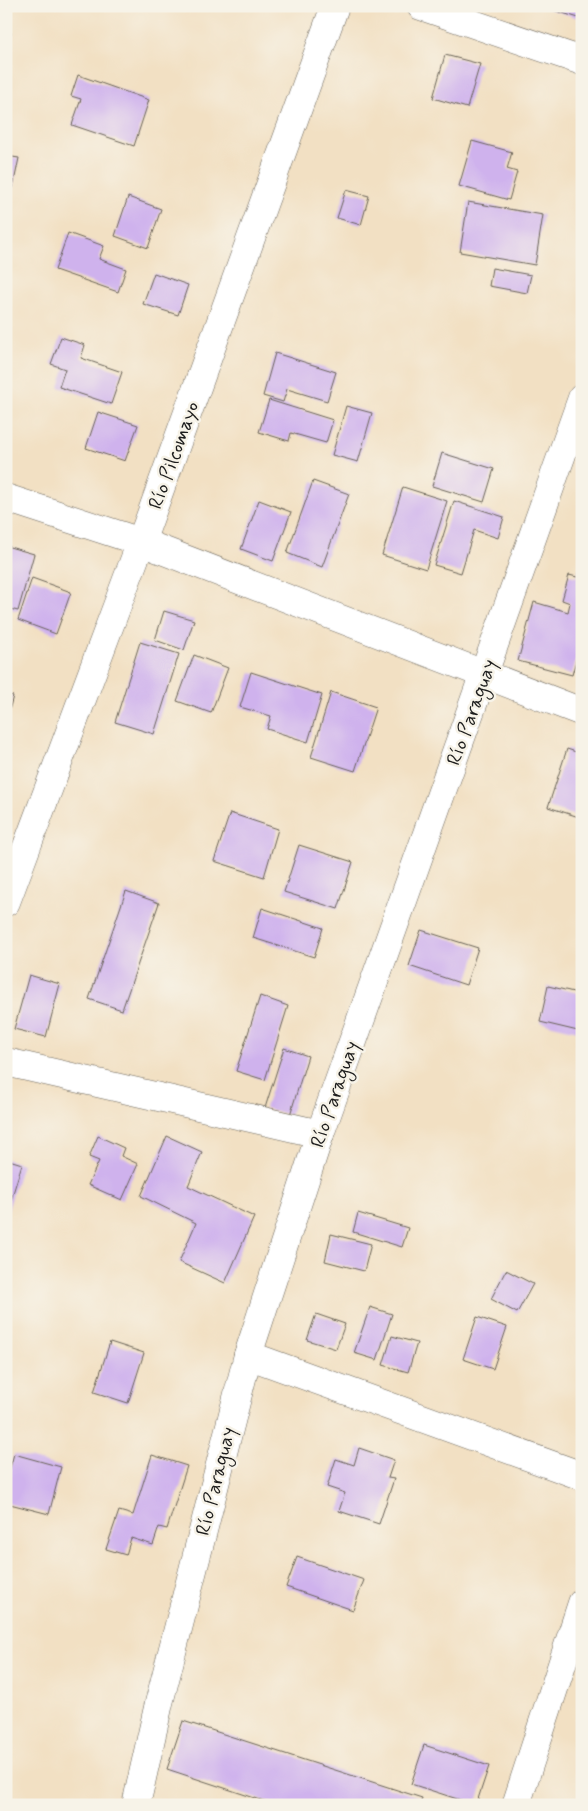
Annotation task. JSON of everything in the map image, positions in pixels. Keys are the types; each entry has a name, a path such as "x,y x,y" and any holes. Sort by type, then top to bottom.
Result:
{"street":[{"name":"Río Pilcomayo","path":"6,902 141,542 335,6"},
{"path":"421,6 582,60"},
{"name":"Río Paraguay","path":"136,1805 162,1694 248,1354 320,1134 582,398"},
{"path":"6,498 141,542 582,712"},
{"path":"6,1062 320,1134"},
{"path":"248,1354 582,1476"},
{"path":"516,1805 582,1603"}],"building":[{"path":"582,6 582,19 543,7"},
{"path":"6,32 11,33 7,48 6,48"},
{"path":"445,55 480,64 467,108 433,98"},
{"path":"78,75 149,100 134,146 72,125 81,99 71,96"},
{"path":"472,141 512,152 507,169 517,172 509,200 459,186"},
{"path":"6,156 19,158 13,187 6,186"},
{"path":"346,190 369,196 361,225 337,218"},
{"path":"128,197 161,209 148,248 115,236"},
{"path":"468,202 543,215 535,265 460,252"},
{"path":"68,233 104,246 99,259 126,269 118,292 55,270"},
{"path":"492,268 531,275 527,293 489,286"},
{"path":"154,273 188,285 178,315 143,304"},
{"path":"61,337 85,345 81,358 122,372 111,404 59,387 65,369 51,364"},
{"path":"275,353 336,372 327,401 287,389 283,402 263,396"},
{"path":"269,400 333,420 326,443 291,433 289,441 259,432"},
{"path":"346,406 372,413 358,462 332,455"},
{"path":"98,412 138,425 125,461 86,448"},
{"path":"442,453 494,469 484,502 432,486"},
{"path":"313,481 349,494 322,567 287,553"},
{"path":"403,487 447,501 426,569 382,555"},
{"path":"259,500 291,512 273,561 241,549"},
{"path":"454,501 504,517 498,538 474,530 461,573 434,565"},
{"path":"6,546 34,554 18,611 6,608"},
{"path":"582,563 582,639 572,675 518,661 534,602 568,612 570,603 562,600 569,575 577,577"},
{"path":"32,578 71,592 56,634 18,620"},
{"path":"164,611 194,620 184,650 155,640"},
{"path":"140,642 179,654 154,734 115,722"},
{"path":"194,655 228,668 211,713 177,701"},
{"path":"251,672 322,695 308,742 267,729 271,716 240,707"},
{"path":"331,692 376,707 355,771 311,757"},
{"path":"6,694 13,696 7,718 6,717"},
{"path":"567,749 582,754 582,818 548,807"},
{"path":"230,813 278,829 264,877 214,861"},
{"path":"299,845 353,862 338,909 284,892"},
{"path":"126,891 159,903 122,1010 89,999"},
{"path":"262,908 323,928 314,957 253,938"},
{"path":"421,930 478,948 466,985 409,966"},
{"path":"29,975 60,984 46,1037 14,1029"},
{"path":"548,986 582,994 582,1032 540,1022"},
{"path":"260,996 288,1006 265,1080 236,1071"},
{"path":"284,1048 308,1056 290,1115 265,1108"},
{"path":"98,1136 124,1148 121,1156 138,1164 122,1200 88,1185 99,1161 89,1157"},
{"path":"167,1136 202,1152 188,1186 254,1217 225,1283 179,1262 196,1223 141,1196"},
{"path":"6,1159 22,1164 7,1213 6,1213"},
{"path":"358,1213 408,1228 402,1247 353,1232"},
{"path":"331,1234 371,1244 364,1271 325,1261"},
{"path":"506,1270 533,1284 517,1313 491,1299"},
{"path":"370,1307 392,1314 377,1360 354,1353"},
{"path":"316,1314 345,1324 336,1349 307,1340"},
{"path":"477,1317 507,1327 493,1369 463,1359"},
{"path":"392,1336 417,1343 408,1372 383,1365"},
{"path":"110,1342 144,1353 128,1403 94,1392"},
{"path":"359,1448 394,1460 388,1478 394,1479 379,1524 339,1511 345,1493 327,1487 336,1459 354,1465"},
{"path":"14,1454 61,1467 49,1514 6,1503 6,1481"},
{"path":"152,1455 187,1466 167,1529 159,1527 153,1545 131,1538 126,1555 106,1549 119,1511 133,1515"},
{"path":"297,1557 364,1580 353,1610 286,1587"},
{"path":"183,1721 422,1798 420,1805 276,1805 167,1769"},
{"path":"424,1745 489,1766 476,1805 411,1784"}]}
